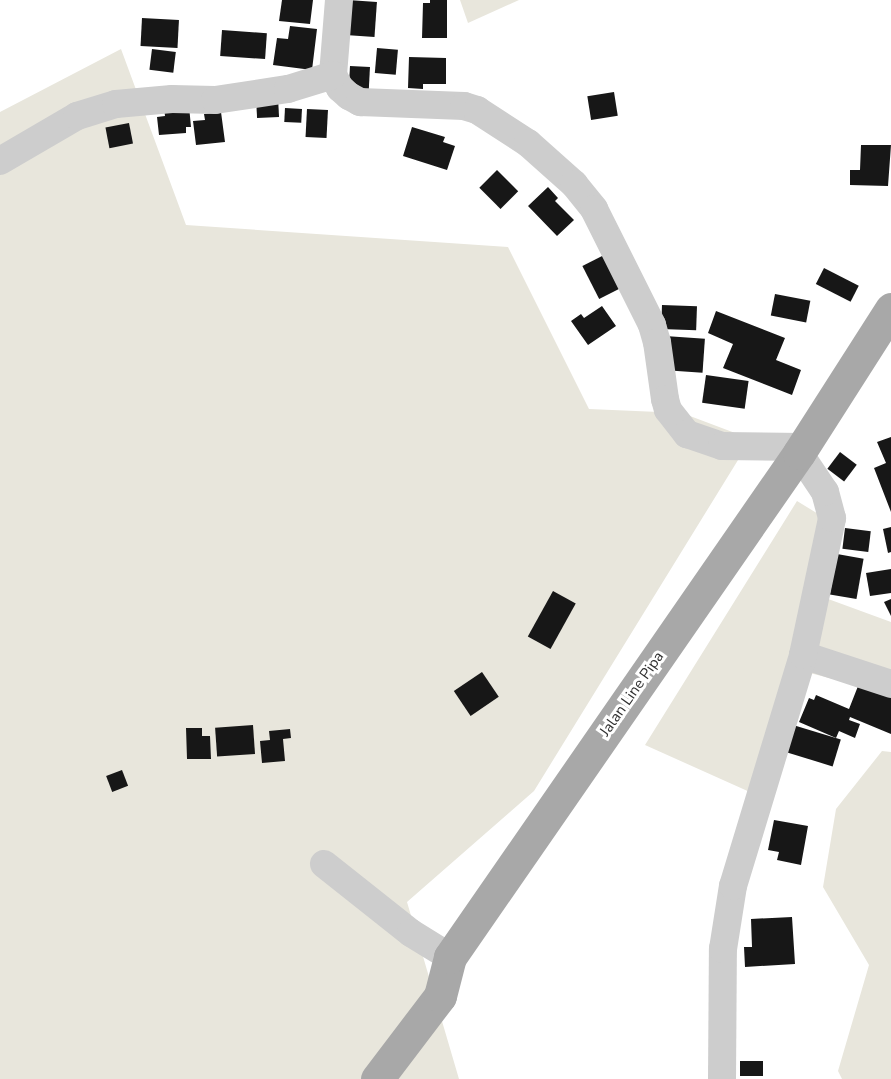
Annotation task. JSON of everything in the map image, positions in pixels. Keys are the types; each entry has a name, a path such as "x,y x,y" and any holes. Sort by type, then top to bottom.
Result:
{"main road":[{"name":"Jalan Line Pipa","path":"377,1079 440,996 450,957 801,450 891,309"}],"street":[{"path":"339,0 333,75 340,88 360,102 464,106 477,110 528,143 574,184 594,209 652,325 668,410 687,434 722,446 801,450 825,492 832,518 803,656 733,886 723,949 722,1079"},
{"path":"0,161 77,116 116,104 172,99 215,100 288,89 333,75"},
{"path":"803,656 891,684"},
{"path":"324,864 411,933 450,957"}],"shaded area":[{"path":"460,0 519,0 468,23"},
{"path":"121,49 186,225 508,247 589,409 682,413 751,439 534,791 407,902 459,1079 0,1079 0,112"},
{"path":"797,501 833,523 820,596 891,622 891,694 806,672 752,793 645,745"},
{"path":"882,751 891,752 891,1079 842,1079 838,1071 869,965 823,887 836,809"}],"building":[{"path":"282,0 313,0 310,24 279,21"},
{"path":"348,0 377,2 374,37 346,35"},
{"path":"430,0 447,0 447,38 422,38 423,3 430,3"},
{"path":"142,18 179,20 177,48 141,46"},
{"path":"290,26 317,29 312,70 273,65 277,38 288,39"},
{"path":"222,30 267,33 265,59 220,56"},
{"path":"377,48 398,50 396,75 375,73"},
{"path":"152,49 176,52 173,73 149,70"},
{"path":"409,57 446,58 446,84 423,84 423,89 408,88"},
{"path":"350,66 370,67 369,92 349,91"},
{"path":"614,92 618,116 591,120 587,96"},
{"path":"278,97 279,117 257,118 256,98"},
{"path":"189,106 191,127 186,127 186,133 159,135 157,117 165,116 164,108"},
{"path":"285,108 302,109 301,123 284,122"},
{"path":"307,109 328,110 327,138 306,137"},
{"path":"221,112 225,142 196,145 193,121 205,120 204,114"},
{"path":"129,123 133,144 109,148 105,128"},
{"path":"412,127 445,137 443,142 455,146 447,170 403,156"},
{"path":"861,145 891,145 888,186 850,185 850,170 860,170"},
{"path":"497,170 518,191 501,209 479,188"},
{"path":"548,187 558,198 555,201 574,220 557,236 528,206"},
{"path":"610,252 627,285 599,299 582,266"},
{"path":"824,268 859,286 851,302 816,284"},
{"path":"775,294 810,301 806,322 771,316"},
{"path":"662,305 697,306 696,330 661,329"},
{"path":"602,306 616,326 588,345 571,321 581,314 584,318"},
{"path":"716,311 785,338 776,360 801,370 792,395 723,368 733,344 708,333"},
{"path":"665,336 705,339 703,373 663,370"},
{"path":"706,375 749,381 745,409 702,403"},
{"path":"891,437 891,512 874,468 886,463 877,442"},
{"path":"840,452 857,465 844,481 827,469"},
{"path":"891,527 891,552 888,553 883,529"},
{"path":"845,528 871,531 868,552 842,549"},
{"path":"837,554 864,559 856,599 830,594"},
{"path":"891,569 891,593 870,596 866,573"},
{"path":"553,591 576,604 551,649 528,636"},
{"path":"891,599 891,616 884,602"},
{"path":"482,672 499,697 471,716 454,691"},
{"path":"860,681 891,694 891,734 850,717 849,720 860,724 855,738 839,731 836,738 799,722 809,698 814,700 816,695 849,709"},
{"path":"253,725 255,754 217,757 215,728"},
{"path":"793,725 841,740 833,766 785,752"},
{"path":"186,728 202,728 202,736 210,736 211,759 187,759"},
{"path":"290,729 291,738 283,739 285,761 262,763 260,741 270,740 269,731"},
{"path":"122,770 128,786 112,792 106,776"},
{"path":"774,820 808,826 801,865 777,860 779,852 768,850"},
{"path":"792,917 795,964 745,967 744,947 752,947 751,919"},
{"path":"740,1061 763,1061 763,1076 740,1076"}]}
